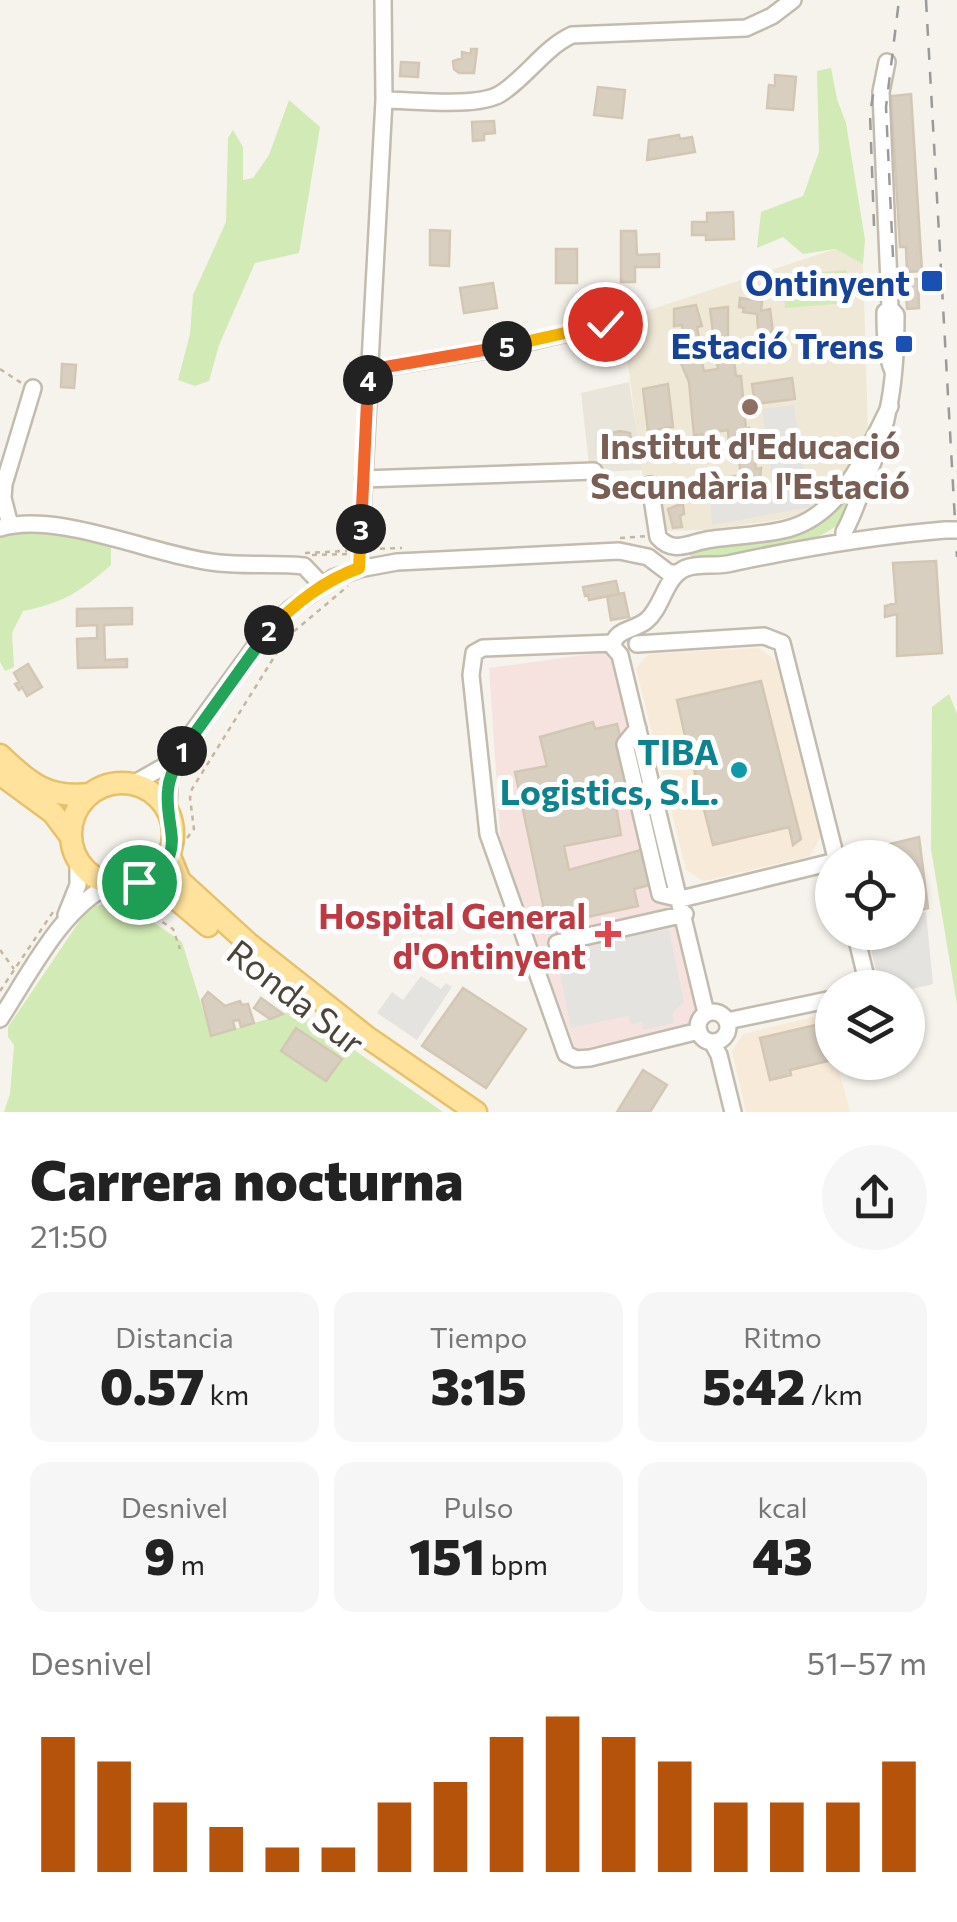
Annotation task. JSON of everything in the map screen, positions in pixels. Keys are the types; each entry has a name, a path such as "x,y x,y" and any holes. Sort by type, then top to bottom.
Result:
{"main road":[{"path":"0,755 19,773 50,792 66,796 90,794 111,784 133,784 159,798 168,810 175,852 151,876 139,882 112,884 92,875 78,859 60,818 0,774"},
{"path":"71,837 73,821 90,794"},
{"name":"Ronda Sur","path":"175,852 180,882 248,943 352,1025 476,1112"},
{"name":"Ronda Sur","path":"139,882 161,888 323,1019 455,1112"}],"street":[{"path":"358,568 384,100 383,0"},
{"path":"384,100 487,100 504,92 572,35 746,28 772,16 792,0"},
{"path":"851,541 852,518 879,452 890,406 893,371 896,315 890,308 881,92 887,62"},
{"path":"368,370 589,328 613,322 618,308"},
{"path":"33,388 4,484 5,527 50,526 219,563 304,566 322,585"},
{"path":"708,1009 638,728 630,644 661,604 674,564 697,540 784,530 823,511 860,466 890,406"},
{"path":"362,479 594,471"},
{"path":"650,485 658,537 674,564"},
{"path":"813,546 852,518"},
{"path":"133,784 155,774 187,740 262,638 290,609 322,585 358,568 619,552 674,564 726,565 813,546 951,530"},
{"path":"698,1031 590,1058 576,1059 566,1054 488,834 471,675 474,653 482,648 776,638 784,648 829,840"},
{"path":"168,810 171,774 187,740"},
{"path":"60,928 78,884 78,859"},
{"path":"557,943 815,866"},
{"path":"0,1019 60,928 92,893 112,884"},
{"path":"708,1009 699,1020 698,1031 703,1038 815,1005"},
{"path":"708,1009 720,1014 733,1112"}],"path":[{"path":"0,369 33,388"},
{"path":"175,852 194,829 192,788 298,625 358,568 392,552 395,563"},
{"path":"307,556 358,568"},
{"path":"161,888 147,899 130,899 172,929 180,949"},
{"path":"0,991 57,906"},
{"path":"0,950 14,970"}],"shaded area":[{"name":"Institut d'Educació Secundària l'Estació","path":"835,249 863,264 868,432 818,514 705,530 650,531 622,319"},
{"path":"629,382 643,470 599,472 589,465 581,393"},
{"path":"794,405 810,507 712,525 710,498 773,488 762,409"},
{"path":"759,648 776,661 820,838 815,840 810,856 704,881 686,870 636,668 649,654"},
{"name":"Hospital General d'Ontinyent","path":"613,651 703,1022 576,1050 501,846 489,668"},
{"path":"925,912 933,984 925,986 925,970 876,970 871,950 925,950"},
{"path":"660,914 663,927 668,925 684,1002 673,1013 674,1023 643,1030 642,1022 631,1025 628,1016 571,1028 553,939"},
{"path":"421,976 441,989 446,983 452,987 417,1040 377,1013 392,992 403,1000"},
{"path":"815,1016 815,1080 842,1080 850,1112 746,1112 732,1051 743,1034"}],"green space":[{"path":"831,68 846,123 865,240 863,264 835,249 803,254 783,237 757,248 761,212 803,196 819,152 817,71"},
{"path":"289,100 320,127 299,253 255,263 219,345 209,381 195,386 178,380 190,334 193,295 226,222 228,138 233,130 243,147 243,180 253,178 269,155"},
{"path":"846,270 847,303 785,308 783,276"},
{"path":"871,452 842,518 827,532 791,546 748,555 694,559 689,554 692,547 826,514"},
{"path":"0,528 40,530 111,544 111,565 90,582 60,600 23,611 12,633 14,667 5,671 0,662"},
{"path":"949,694 957,714 957,1005 931,849 932,707"},
{"path":"123,901 182,942 211,1036 297,1010 443,1112 4,1112 10,1094 14,1045 8,1037 8,1027 89,907"}],"building":[{"path":"471,49 477,49 474,73 459,73 453,61 462,58 462,52 471,54"},
{"path":"401,62 419,63 418,77 400,76"},
{"path":"775,75 796,77 793,110 767,108 769,85 775,86"},
{"path":"598,87 625,90 622,118 594,115"},
{"path":"911,94 922,271 907,272 906,247 900,247 891,96"},
{"path":"494,121 495,133 473,141 472,122"},
{"path":"679,135 680,139 692,137 695,152 647,160 649,140"},
{"path":"733,212 734,239 706,240 706,235 692,235 692,222 707,222 707,213"},
{"path":"430,230 450,231 449,266 430,265"},
{"path":"621,231 636,231 637,255 659,254 659,267 635,267 635,282 621,282"},
{"path":"556,249 577,249 577,283 556,283"},
{"path":"905,279 918,279 919,308 907,309"},
{"path":"493,283 497,308 464,313 460,288"},
{"path":"740,298 762,301 761,311 770,309 773,332 758,329 757,314 743,312"},
{"path":"696,305 702,326 697,327 701,349 705,349 706,357 701,358 704,371 718,369 716,357 733,354 736,376 741,376 746,429 749,428 751,439 756,438 756,469 761,468 759,490 737,493 736,484 731,484 730,477 741,475 737,446 729,447 728,430 708,433 708,440 703,440 702,434 694,435 689,382 678,356 686,355 682,325 674,326 674,309"},
{"path":"728,307 728,339 714,340 710,309"},
{"path":"62,364 76,365 74,388 61,387"},
{"path":"792,378 795,399 755,404 752,384"},
{"path":"668,384 673,427 648,431 643,389"},
{"path":"612,433 630,433 633,456 609,455 608,440 613,440"},
{"path":"683,503 682,527 673,528 668,509"},
{"path":"936,561 942,653 897,656 897,614 885,617 885,606 896,603 893,563"},
{"path":"616,581 619,594 589,600 585,596 583,587"},
{"path":"624,593 629,617 611,620 607,596"},
{"path":"132,608 132,624 104,625 105,660 127,659 127,667 78,668 77,639 97,638 97,625 77,626 77,609"},
{"path":"28,664 42,687 27,696 15,684 19,682 14,673"},
{"name":"TIBA Logistics, S.L.","path":"761,681 801,839 793,845 789,827 713,845 702,802 694,804 691,789 698,787 690,751 681,753 678,738 685,736 677,700"},
{"path":"593,722 595,729 617,724 635,796 615,800 621,835 564,846 569,870 655,846 661,882 634,889 638,906 578,919 579,926 549,933 515,772 547,766 540,737"},
{"path":"463,988 526,1029 486,1088 422,1046"},
{"path":"208,992 225,1006 240,1001 242,1005 248,1004 254,1023 241,1027 239,1020 233,1021 235,1029 211,1036 202,1000"},
{"path":"261,998 283,1014 270,1019 254,1008"},
{"path":"815,1025 815,1064 770,1080 760,1038"},
{"path":"296,1028 342,1059 326,1081 281,1051"},
{"path":"643,1070 667,1085 650,1112 617,1112"}],"railway":[{"path":"893,257 886,107 899,0"},
{"path":"926,0 957,557"},
{"path":"874,226 870,114 875,83"}],"place":[{"name":"Ontinyent","path":"932,281"},
{"name":"Estació Trens","path":"904,344"},
{"name":"Institut d'Educació Secundària l'Estació","path":"750,407"},
{"name":"TIBA Logistics, S.L.","path":"739,770"},
{"name":"Hospital General d'Ontinyent","path":"608,934"}],"route":[{"path":"139,882 162,866 173,843 168,790 187,740 262,638 290,609 333,578 359,568 368,370 515,345 605,324"}]}
